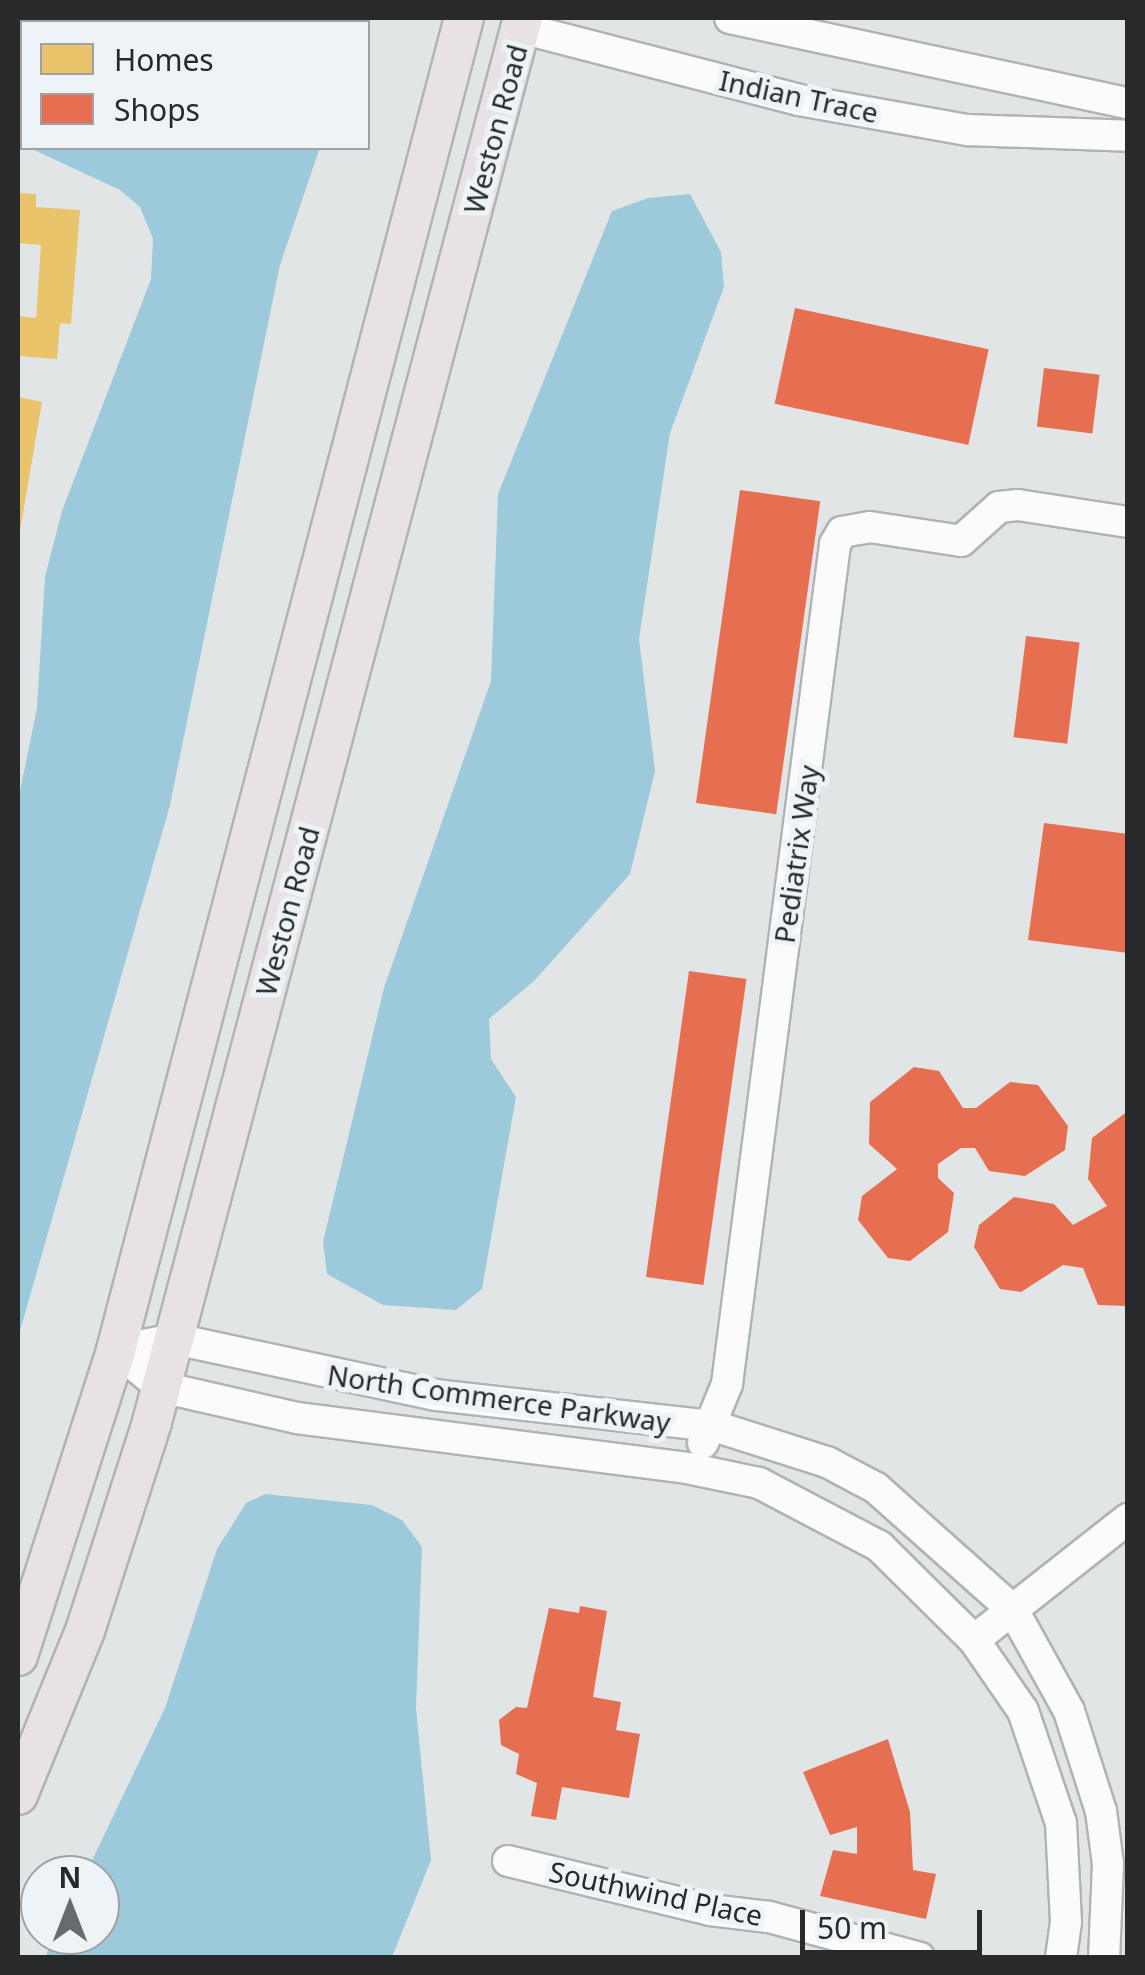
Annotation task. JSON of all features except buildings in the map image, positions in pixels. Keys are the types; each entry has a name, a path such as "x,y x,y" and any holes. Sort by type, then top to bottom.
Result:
{"main road":[{"name":"Weston Road","path":"18,1656 116,1350 464,18"},
{"name":"Indian Trace","path":"476,18 522,23"},
{"name":"Weston Road","path":"18,1795 110,1562 175,1339 522,23"}],"street":[{"path":"730,18 1128,104"},
{"name":"Indian Trace","path":"522,23 818,104 968,130 1128,136"},
{"name":"Pediatrix Way","path":"687,1468 714,1426 727,1384 804,823 835,544 842,532 870,527 961,541 998,507 1018,505 1128,522"},
{"name":"North Commerce Parkway","path":"116,1350 175,1339 436,1395 714,1426 827,1462 876,1488 1013,1610 1092,1766 1108,1864 1104,1958"},
{"name":"North Commerce Parkway","path":"116,1350 161,1387 392,1434 687,1468 759,1483 879,1546 974,1640 1023,1711 1061,1823 1066,1922 1061,1958"},
{"path":"974,1640 1128,1518"},
{"name":"Southwind Place","path":"508,1861 710,1910 769,1917 920,1958"}],"water":[{"path":"18,18 30,20 20,20 20,82"},
{"path":"34,150 319,150 280,265 170,805 18,1338 18,801 37,708 45,577 62,511 151,279 153,239 140,207 120,190"},
{"path":"690,194 721,252 724,287 670,433 639,639 655,771 630,874 534,981 489,1019 491,1059 516,1097 482,1289 456,1310 383,1305 327,1274 323,1242 384,988 491,681 498,494 612,211 648,198"},
{"path":"265,1494 372,1505 402,1520 422,1547 416,1708 431,1860 392,1957 45,1957 120,1955 120,1855 95,1855 165,1708 217,1549 246,1503"}]}
